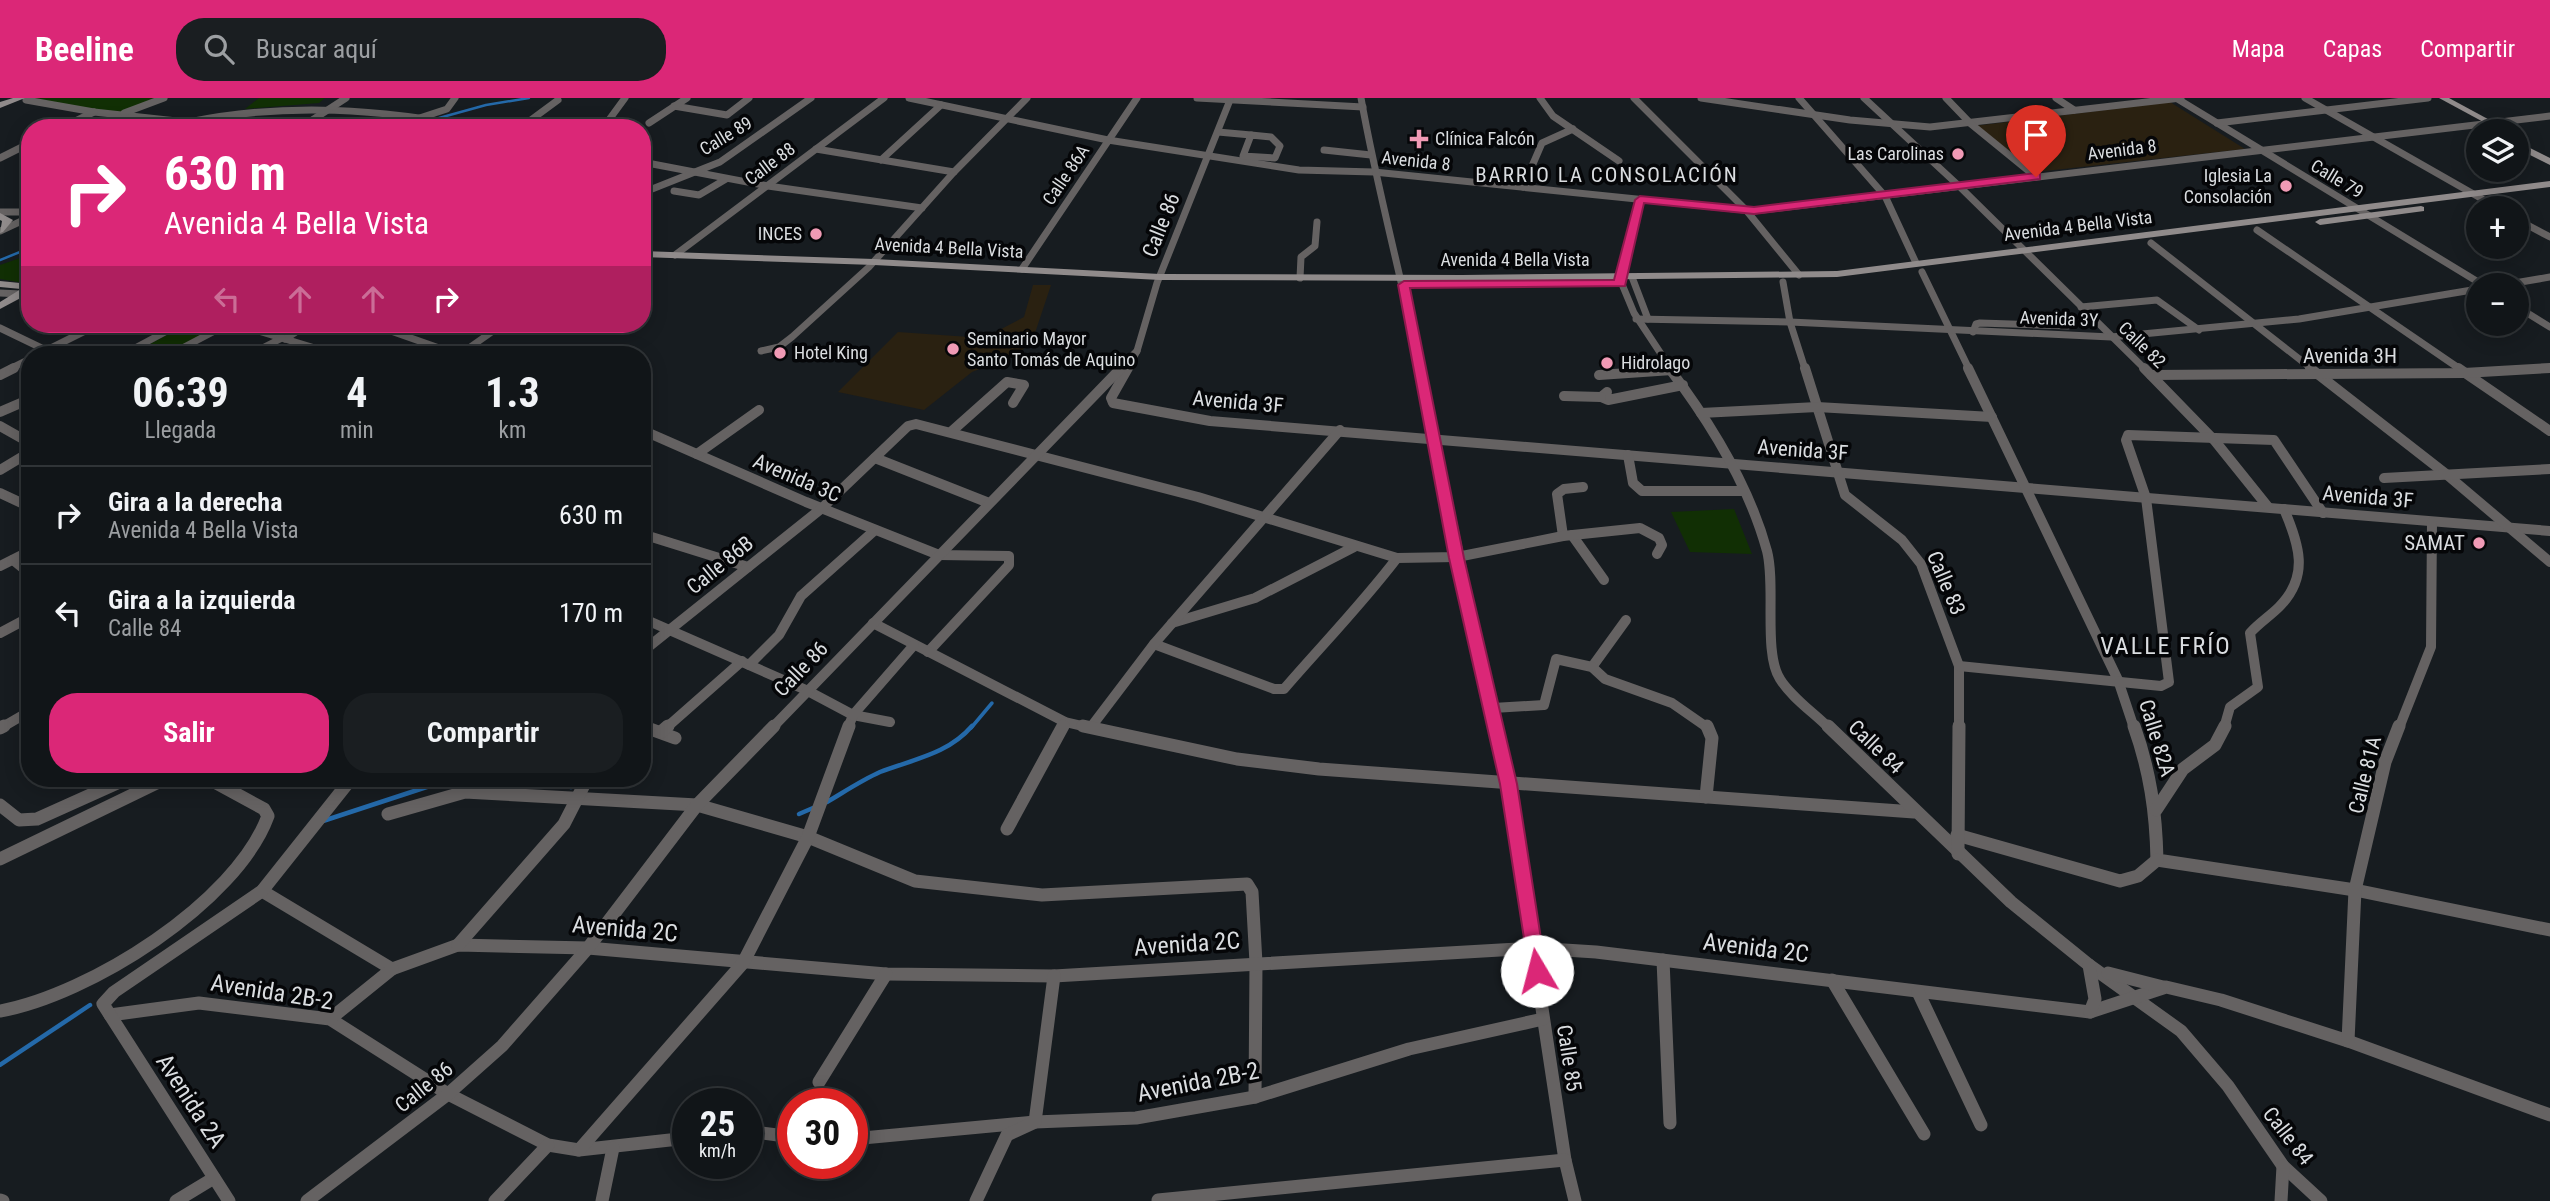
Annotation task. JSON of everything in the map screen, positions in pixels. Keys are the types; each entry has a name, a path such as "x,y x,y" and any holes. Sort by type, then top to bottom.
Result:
{"street":[{"path":"0,105 14,98"},
{"path":"120,115 164,98"},
{"path":"321,105 330,98"},
{"path":"314,119 345,98"},
{"path":"417,119 452,107 455,98"},
{"path":"610,119 625,98"},
{"path":"651,122 687,98"},
{"path":"674,106 727,115 750,98"},
{"name":"Calle 89","path":"651,189 720,162 811,98"},
{"name":"Calle 88","path":"675,255 884,98"},
{"name":"Avenida 8","path":"909,98 1209,158 1304,170 1374,172 1746,210 1885,196 2466,125"},
{"path":"761,351 779,347 792,337 871,265 954,172 1027,98"},
{"name":"Calle 86A","path":"1022,270 1137,98"},
{"path":"1197,98 1363,107"},
{"name":"Calle 85","path":"1361,98 1374,172 1403,281 1457,558 1508,784 1565,1160 1575,1201"},
{"path":"1540,98 1553,116 1619,161"},
{"path":"1634,98 1746,210 1799,275"},
{"path":"1701,98 1817,116 1930,127 2178,98"},
{"name":"Calle 82A","path":"1799,98 1885,196 2118,680 2149,770 2156,810 2157,860"},
{"name":"Calle 82","path":"1864,98 1959,186 2151,375 2215,440 2268,508"},
{"path":"1946,98 1971,124 2036,177"},
{"path":"2056,98 2074,110"},
{"name":"Calle 79","path":"2178,98 2466,275"},
{"path":"2305,98 2477,196"},
{"path":"2217,122 2429,98 2469,119"},
{"path":"2444,98 2478,119"},
{"path":"0,105 26,99 94,112 159,119"},
{"path":"532,119 558,100"},
{"name":"Calle 86","path":"307,1201 448,1094 502,1046 588,947 697,806 806,690 1137,351 1159,280 1230,100"},
{"path":"241,110 248,104"},
{"path":"201,119 241,110 321,105 429,119"},
{"path":"881,160 942,105"},
{"path":"80,119 94,112"},
{"path":"2529,120 2550,116"},
{"path":"1523,187 1542,143 1573,129"},
{"path":"1219,132 1251,135 1276,139 1280,146 1275,159 1243,156 1251,135"},
{"path":"2529,144 2550,155"},
{"path":"0,158 21,148"},
{"path":"0,149 21,151"},
{"path":"816,149 954,172"},
{"path":"1324,150 1371,155"},
{"path":"2529,151 2550,162"},
{"path":"651,164 768,186 922,208"},
{"path":"674,191 696,195 726,178"},
{"name":"Avenida 4 Bella Vista","path":"2029,255 2355,208 2550,184"},
{"name":"Avenida 4 Bella Vista","path":"2517,196 2550,192"},
{"path":"1620,281 1640,200"},
{"name":"Avenida 4 Bella Vista","path":"651,254 1159,280 1783,282 2151,243 2466,203"},
{"path":"0,214 21,215"},
{"path":"0,214 8,220 0,231"},
{"path":"0,231 21,220"},
{"path":"1300,278 1301,257 1315,246 1317,222"},
{"path":"2529,226 2550,237"},
{"path":"2257,230 2550,431"},
{"path":"2151,243 2446,474 2550,562"},
{"name":"Avenida 4 Bella Vista","path":"651,260 1022,270 1159,280 1300,278 1403,281"},
{"name":"Avenida 4 Bella Vista","path":"1633,281 1838,274 1919,268"},
{"path":"2529,281 2550,277"},
{"name":"Calle 84","path":"1620,281 1731,464 1763,536 1773,574 1775,658 1779,678 1914,812 2011,902 2197,1047 2283,1166 2321,1201"},
{"name":"Calle 84","path":"1633,281 1642,319"},
{"name":"Calle 83","path":"1783,282 1790,322 1847,499 1902,540 1921,564 1959,666 1958,854"},
{"path":"0,285 21,290"},
{"name":"Avenida 3Y","path":"1642,319 1790,322 2111,337 2257,324 2466,291"},
{"path":"0,293 21,292"},
{"path":"0,306 21,295"},
{"path":"2081,307 2160,300 2199,330"},
{"path":"2529,314 2550,327"},
{"path":"1973,332 1976,324 1980,323 2068,327"},
{"path":"0,328 38,346"},
{"path":"55,346 81,333"},
{"path":"139,346 163,333"},
{"path":"186,346 211,333"},
{"path":"266,333 309,346"},
{"path":"267,346 292,333"},
{"path":"397,333 433,346"},
{"path":"472,346 490,333"},
{"name":"Avenida 3F","path":"1137,351 1111,398 1116,405 1210,421 2550,531"},
{"path":"0,375 21,364"},
{"name":"Avenida 3H","path":"2151,375 2463,373 2550,368"},
{"path":"1599,375 1672,370"},
{"path":"1650,372 1661,389"},
{"path":"952,431 1005,383 1024,385 1013,403"},
{"path":"1564,396 1604,394 1608,400 1683,386"},
{"path":"0,412 21,403"},
{"path":"1702,413 1817,407 1992,417"},
{"path":"697,454 759,410"},
{"name":"Calle 86B","path":"651,645 822,508 912,425 921,424 952,431"},
{"path":"0,426 21,438"},
{"path":"1091,727 1154,644 1340,430"},
{"path":"952,431 1266,517 1354,547 1397,558 1457,558 1567,535 1640,528 1650,530 1661,538 1662,545 1657,554"},
{"name":"Avenida 3C","path":"653,434 822,508 939,555"},
{"path":"1959,666 2161,686 2169,682 2146,498 2126,440 2128,435 2277,442 2323,513"},
{"path":"1628,456 1633,483 1642,491 1743,491"},
{"path":"0,470 21,457"},
{"path":"875,458 989,503"},
{"path":"2384,478 2550,469"},
{"path":"1583,487 1563,489 1557,494 1567,535 1604,580"},
{"path":"0,492 21,502"},
{"path":"2156,810 2183,769 2215,746 2222,736 2230,707 2258,687 2259,677 2250,655 2250,634 2285,602 2302,571 2301,547 2284,509"},
{"name":"Calle 81A","path":"2348,1041 2355,890 2385,762 2431,647 2432,522"},
{"path":"651,729 746,663 779,635 801,596 876,530"},
{"path":"651,537 747,567"},
{"path":"1172,623 1255,598 1354,547"},
{"path":"928,652 1010,561 1005,555 939,555"},
{"path":"0,566 21,556"},
{"path":"1154,644 1274,689 1284,689 1333,632 1365,601 1397,558"},
{"path":"13,560 21,567"},
{"path":"1592,667 1626,620"},
{"path":"0,633 21,622"},
{"path":"651,622 806,690 853,715 890,722"},
{"path":"873,623 1065,722 1237,759 1320,769 1508,784 1914,812"},
{"path":"579,1150 743,963 808,837 853,715 914,645"},
{"path":"1493,708 1544,705 1556,659 1592,667 1605,679 1672,703 1706,724 1712,738 1706,797"},
{"path":"0,728 21,715"},
{"path":"1007,829 1065,722"},
{"path":"651,731 674,738"},
{"path":"0,805 19,820 47,815 108,787"},
{"path":"0,859 148,787"},
{"path":"0,1011 40,1001 75,984 184,920 220,886 259,837 268,816 264,809 224,787"},
{"path":"114,1020 103,1004 109,996 262,891 345,787"},
{"path":"458,945 564,824 582,787"},
{"path":"388,814 465,792 697,806 808,837 915,881 1042,895 1247,884 1252,892 1256,962 1255,1097"},
{"path":"1957,835 2120,881 2138,876 2157,860 2355,890 2550,930"},
{"path":"262,891 392,968 330,1019"},
{"name":"Avenida 2C","path":"392,968 458,945 588,947 886,974 1054,976 1533,947 1663,960 2090,1012 2166,987"},
{"path":"1663,960 1670,1123"},
{"path":"2089,965 2127,980 2221,1000 2348,1041 2550,1115"},
{"path":"2089,965 2095,999 2090,1012"},
{"path":"819,1082 886,974"},
{"path":"976,1201 1007,1135 1035,1122 1054,976"},
{"path":"1832,980 1924,1134"},
{"path":"1918,992 1980,1125"},
{"name":"Avenida 2B-2","path":"114,1020 199,1003 330,1019 448,1094 548,1145 579,1150 672,1140"},
{"name":"Avenida 2B-2","path":"868,1138 1035,1122 1136,1118 1255,1097 1409,1049 1543,1019"},
{"name":"Avenida 2A","path":"114,1020 229,1201"},
{"path":"495,1201 548,1145"},
{"path":"602,1201 613,1148"},
{"path":"1158,1200 1565,1160"},
{"path":"2281,1201 2283,1166"},
{"path":"176,1201 214,1178"}],"shaded area":[{"path":"2170,102 2245,149 2036,172 1974,126"},
{"name":"Seminario Mayor Santo Tomás de Aquino","path":"1033,285 1051,285 1032,342 1016,355 972,372 924,410 838,392 898,332 984,338 1024,317"}],"green space":[{"path":"29,98 163,98 122,114"},
{"path":"259,98 325,98 319,103 245,109"},
{"path":"21,258 21,282 0,279 0,265"},
{"path":"171,333 205,333 180,346 146,346"},
{"path":"1734,509 1752,554 1690,552 1671,512"}],"waterway":[{"path":"439,118 486,105 529,98"},
{"path":"0,260 21,252"},
{"path":"971,728 992,703"},
{"path":"827,802 880,772 941,749 972,726"},
{"path":"323,821 427,787"},
{"path":"799,814 813,808"},
{"path":"0,1065 90,1005"}],"place":[{"name":"Clínica Falcón","path":"1419,139"},
{"name":"Las Carolinas","path":"1958,154"},
{"name":"Iglesia La Consolación","path":"2286,186"},
{"name":"INCES","path":"816,234"},
{"name":"Seminario Mayor Santo Tomás de Aquino","path":"953,349"},
{"name":"Hotel King","path":"780,353"},
{"name":"Hidrolago","path":"1607,363"},
{"name":"SAMAT","path":"2479,543"}],"district":[{"name":"BARRIO LA CONSOLACIÓN","path":"1607,175"},
{"name":"VALLE FRÍO","path":"2166,646"}],"route":[{"path":"1537,971 1508,784 1457,558 1404,285 1621,284 1619,278 1640,200 1754,211 2036,177"}]}
